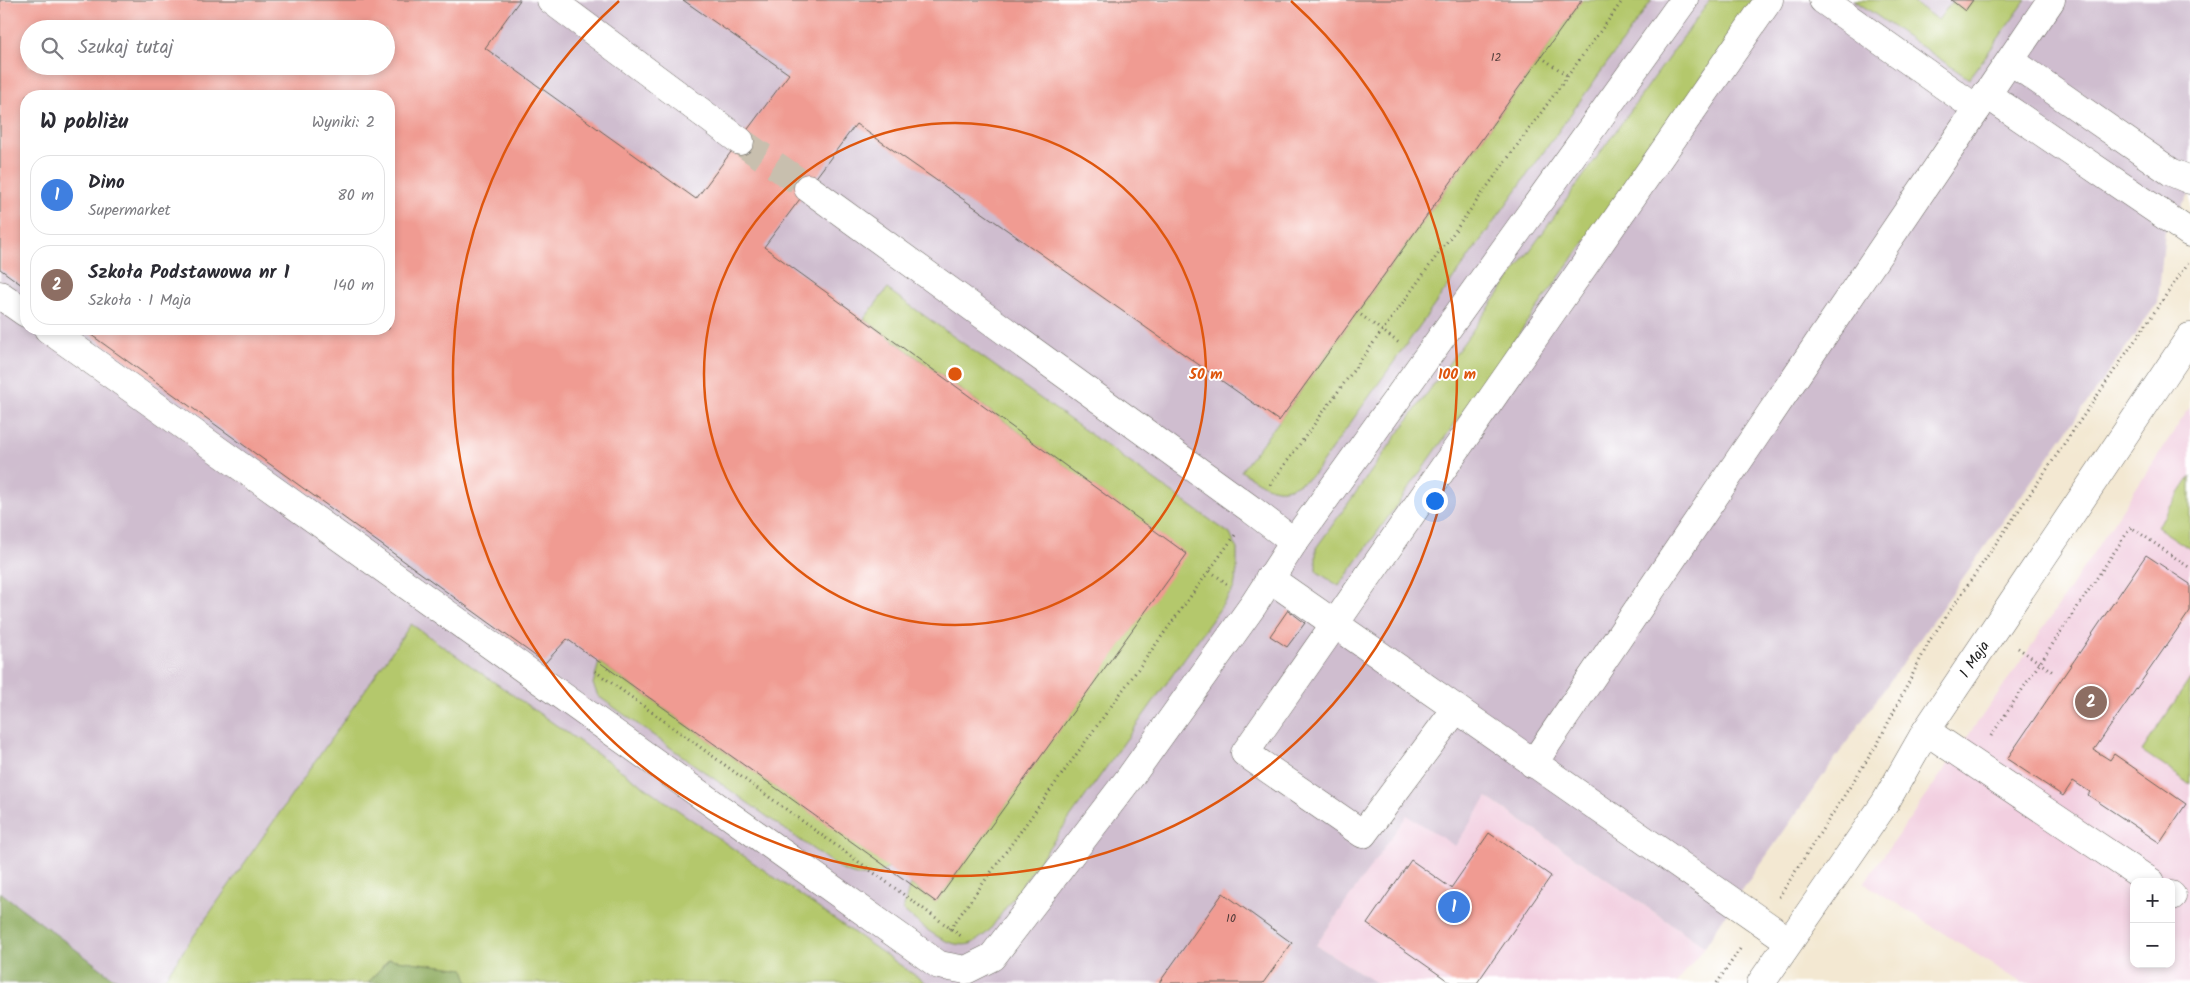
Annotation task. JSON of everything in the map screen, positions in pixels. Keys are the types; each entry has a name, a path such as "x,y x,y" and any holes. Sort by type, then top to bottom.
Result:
{"street":[{"path":"552,0 740,141"},
{"path":"56,335 939,965 966,970 992,957 1130,776 1248,612 1294,542 1684,0"},
{"path":"1456,709 1363,834 1245,753 1769,0"},
{"path":"1823,0 1982,101 2002,103 2190,233"},
{"path":"1533,764 2051,0"},
{"path":"2011,61 2171,172 2190,180"},
{"path":"808,188 1294,542"},
{"path":"0,294 20,309"},
{"name":"1 Maja","path":"1761,983 1885,803 1926,731 2190,337"},
{"path":"1269,578 1468,716 1533,764 1790,941"},
{"path":"1926,731 2145,878"}],"path":[{"path":"950,929 1623,0"},
{"path":"1541,57 1568,76"},
{"path":"1718,983 1746,941 1763,923 1878,743 1930,640 2190,260"},
{"path":"1357,312 1424,362"},
{"path":"1973,761 2132,527 2190,568"},
{"path":"2016,646 2054,672"},
{"path":"595,671 950,929 992,957"}],"shaded area":[{"path":"0,0 2190,0 2190,193 2165,231 2158,302 1733,903 1705,947 1487,797 1455,846 1407,815 1316,945 1376,983 0,983"},
{"path":"2190,407 2190,983 2022,983 1864,883 2026,654"},
{"path":"1487,797 1705,947 1676,983 1376,983 1316,945 1407,814"}],"green space":[{"path":"1582,0 1652,0 1314,474 1303,482 1285,489 1277,489 1261,483 1241,471 1279,421"},
{"path":"1710,0 1757,0 1339,586 1316,571 1316,548"},
{"path":"1854,0 1910,0 1938,20 1952,1 1965,11 1973,0 2026,0 1969,79"},
{"path":"887,289 1230,534 1237,549 1237,570 1234,588 989,931 970,944 961,945 943,939 925,928 903,910 910,884 936,902 1186,554 864,319"},
{"path":"2190,477 2190,549 2157,527"},
{"path":"411,624 926,983 469,983 463,969 389,959 368,983 161,983"},
{"path":"599,662 889,868 871,876 855,875 842,870 598,696 593,684"},
{"path":"2190,679 2190,784 2142,751"},
{"path":"0,892 112,977 128,983 0,983"},
{"path":"389,959 464,969 469,983 368,983"}],"building":[{"path":"0,0 520,0 485,48 696,199 789,74 683,0 1582,0 1279,421 856,124 764,247 1187,554 936,902 567,639 545,663 91,335 395,335 395,90 20,90 20,284 0,269"},
{"path":"1951,0 1973,0 1965,11"},
{"path":"2146,555 2190,584 2190,611 2094,750 2110,760 2114,754 2186,804 2160,843 2088,795 2090,792 2073,781 2063,796 2007,759"},
{"path":"1288,610 1305,623 1287,647 1270,636"},
{"path":"1489,833 1551,876 1477,983 1451,983 1367,924 1411,860 1451,888"},
{"path":"1223,893 1292,943 1263,983 1159,983"}],"tunnel":[{"path":"740,141 808,188"}],"place":[{"name":"Szkoła Podstawowa nr 1","path":"2091,702"},
{"name":"Dino","path":"1454,907"}]}
